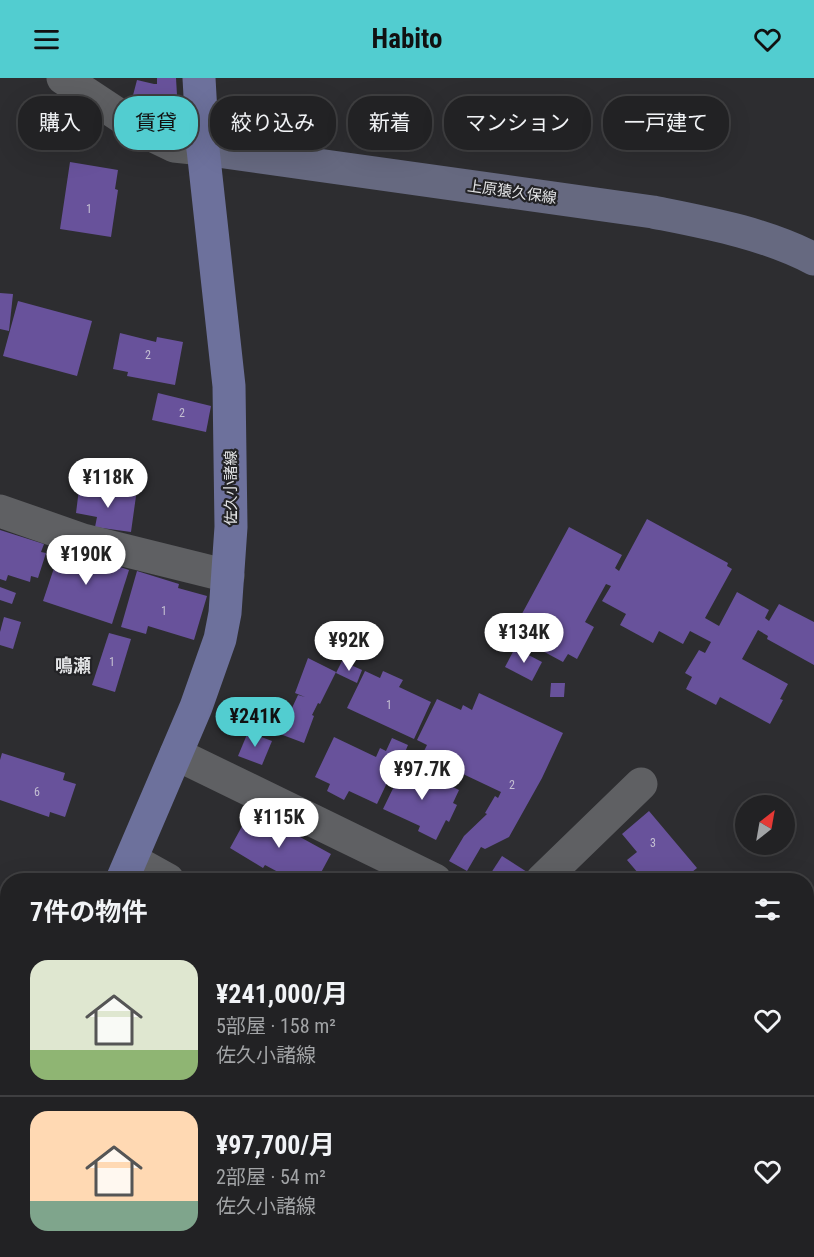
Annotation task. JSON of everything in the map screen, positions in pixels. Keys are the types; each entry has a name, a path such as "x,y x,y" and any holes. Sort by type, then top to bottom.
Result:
{"main road":[{"name":"佐久小諸線","path":"127,870 196,707 220,639 225,613 231,527 229,386 203,149 199,78"},
{"name":"上原猿久保線","path":"203,149 653,212 716,224 776,243 814,259"}],"street":[{"path":"63,78 143,131 174,146 203,149"},
{"path":"0,511 83,540 228,576"},
{"path":"176,754 421,873"},
{"path":"549,873 641,784"}],"building":[{"path":"157,78 176,78 177,96 133,96 137,80 157,84"},
{"path":"70,162 118,170 115,189 118,190 111,237 60,229"},
{"path":"0,293 13,294 9,331 0,329"},
{"path":"18,301 92,321 77,376 3,356"},
{"path":"120,333 156,342 157,337 183,342 175,385 127,376 128,372 113,369"},
{"path":"158,393 211,406 206,432 152,420"},
{"path":"79,489 136,496 131,532 95,527 97,517 76,513"},
{"path":"647,519 728,563 727,566 732,569 705,618 719,626 737,592 769,610 765,618 769,621 779,604 814,622 814,665 767,639 768,636 758,630 742,659 788,684 780,699 783,700 770,724 720,697 716,705 686,689 692,677 685,673 699,650 705,653 711,642 690,631 683,644 659,631 653,643 620,625 626,614 602,601 611,586 606,584 585,622 594,627 577,659 568,654 563,662 511,634 569,527 622,555 615,568 619,571"},
{"path":"0,530 44,544 41,552 46,553 38,578 31,576 30,582 8,575 6,581 0,579"},
{"path":"61,547 129,570 112,624 43,601"},
{"path":"137,571 179,584 178,588 207,596 194,640 148,626 146,634 121,627"},
{"path":"0,587 16,593 12,604 0,600"},
{"path":"4,617 21,622 13,649 0,645 0,632"},
{"path":"109,633 131,639 115,692 92,685"},
{"path":"515,648 542,662 532,681 505,667"},
{"path":"308,658 336,672 312,715 314,716 304,743 280,734 290,708 298,695 305,697 295,693"},
{"path":"342,661 362,670 357,683 336,673"},
{"path":"365,671 380,678 383,671 403,680 399,687 431,702 414,739 347,708"},
{"path":"551,683 565,683 564,697 550,697"},
{"path":"479,693 563,733 542,778 509,837 485,849 481,847 467,871 449,861 464,836 487,814 485,813 495,796 498,798 501,792 444,765 446,761 441,758 440,761 423,753 427,745 417,740 437,699 461,710 463,705 472,710"},
{"path":"258,699 283,708 274,736 248,727"},
{"path":"248,732 272,741 262,765 238,756"},
{"path":"334,737 376,757 380,748 386,751 392,738 408,745 397,771 393,770 377,804 349,791 344,800 327,791 330,784 315,777"},
{"path":"2,753 65,773 63,780 76,784 65,817 50,812 49,817 0,800"},
{"path":"405,764 459,790 453,803 457,805 449,822 446,820 436,840 418,831 420,826 383,809"},
{"path":"251,810 331,854 321,873 280,873 265,865 263,868 230,848"},
{"path":"649,811 697,868 691,873 638,873 627,860 637,852 622,834"},
{"path":"502,856 527,872 526,873 491,873"}],"district":[{"name":"鳴瀬","path":"73,665"}]}
